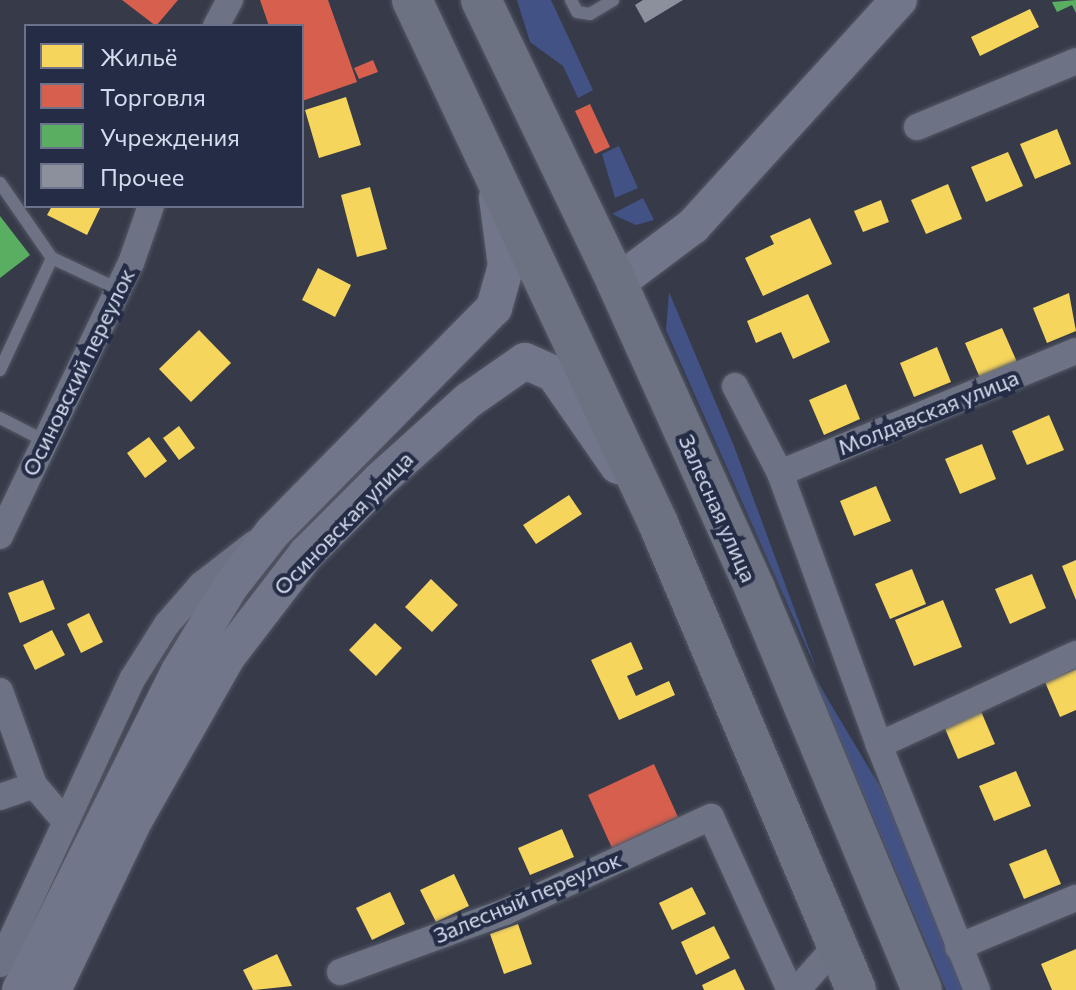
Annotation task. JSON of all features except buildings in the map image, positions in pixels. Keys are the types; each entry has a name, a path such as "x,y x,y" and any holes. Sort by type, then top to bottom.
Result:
{"main road":[{"path":"412,0 490,157 658,523 856,990"},
{"name":"Залесная улица","path":"490,11 755,589 922,990"}],"street":[{"path":"217,24 230,0"},
{"path":"617,283 693,226 899,0"},
{"path":"917,127 1076,61"},
{"name":"Осиновская улица","path":"20,990 179,671 230,587 273,532 494,308 506,266 490,157"},
{"name":"Осиновский переулок","path":"0,536 118,289 150,208"},
{"name":"Молдавская улица","path":"780,473 1076,351"},
{"name":"Осиновская улица","path":"53,990 182,730 235,646 306,554 469,400 525,361 554,374 658,523"},
{"path":"735,386 780,473 879,745 977,990"},
{"path":"0,964 64,820 133,678 167,624 234,556 273,532"},
{"path":"879,745 1076,654"},
{"path":"0,691 34,785 64,820"},
{"path":"0,797 34,785"},
{"name":"Залесный переулок","path":"340,972 505,912 711,817 790,990"},
{"path":"958,947 1076,898"},
{"path":"797,990 836,946"}],"lane":[{"path":"571,0 577,12 590,14 613,0"},
{"path":"0,183 52,258 118,289"},
{"path":"0,370 52,258"},
{"path":"0,418 45,441"}],"shaded area":[{"path":"517,0 551,0 593,90 578,98 563,66 530,42"},
{"path":"619,146 638,188 615,198 602,154"},
{"path":"643,198 654,220 636,225 612,214"},
{"path":"669,292 734,446 818,673 666,330"},
{"path":"811,671 882,790 967,990 946,990"}]}
